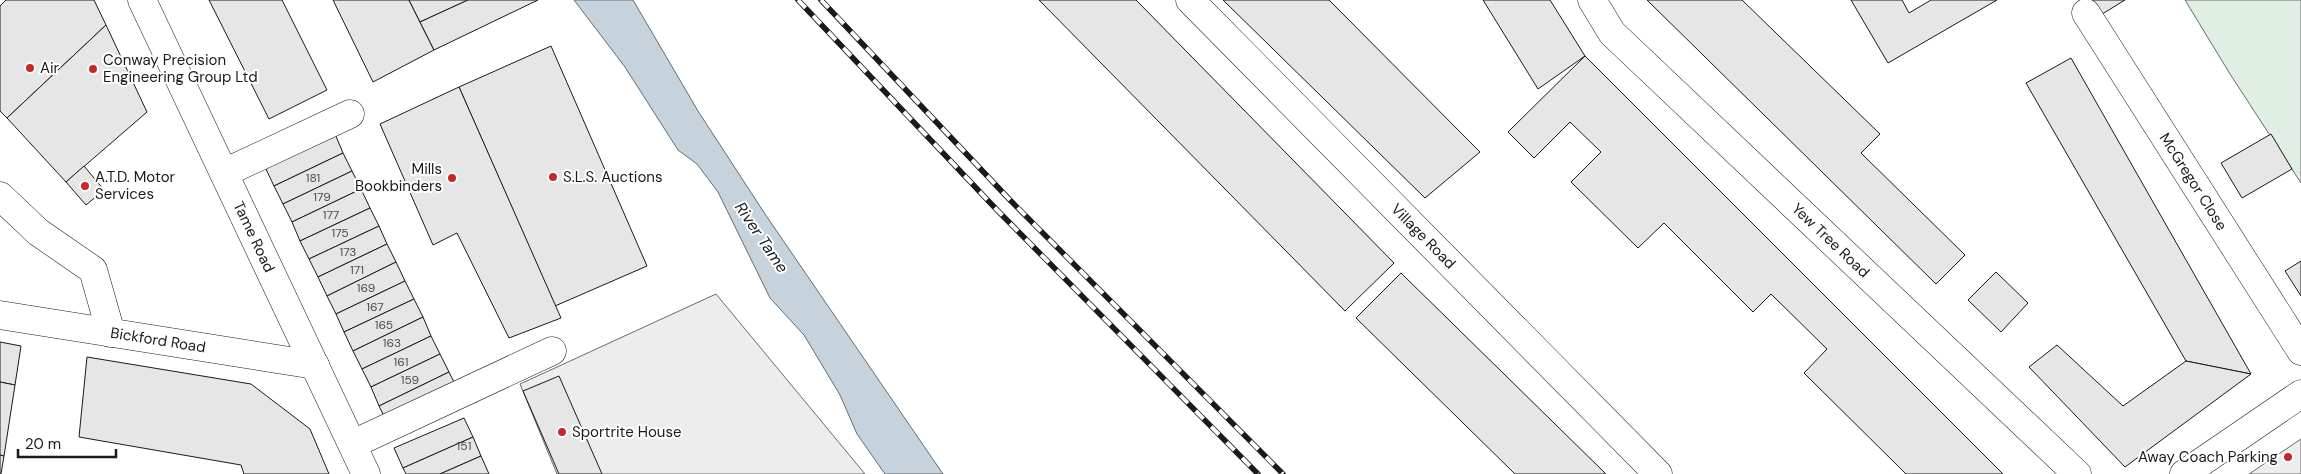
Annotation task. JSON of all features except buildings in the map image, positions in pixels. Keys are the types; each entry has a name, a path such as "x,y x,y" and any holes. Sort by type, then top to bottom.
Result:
{"street":[{"name":"Tame Road","path":"142,0 366,474"},
{"name":"Village Road","path":"1190,0 1658,474"},
{"name":"Yew Tree Road","path":"1592,0 1612,33 2077,474"},
{"name":"McGregor Close","path":"2086,13 2301,351"},
{"path":"224,173 350,114"},
{"path":"0,196 38,232 93,270 111,333"},
{"name":"Bickford Road","path":"0,315 315,365"},
{"path":"353,444 552,351"},
{"path":"2184,474 2301,394"}],"green space":[{"path":"2185,0 2301,0 2301,183 2230,74"}],"shaded area":[{"path":"716,294 865,474 557,474 520,384"},
{"name":"Away Coach Parking","path":"2301,439 2301,474 2249,474"}],"water":[{"name":"River Tame","path":"574,0 633,0 698,111 765,214 943,474 885,474 857,434 840,395 804,335 770,298 718,192 697,164 678,150 625,67"}],"railway":[{"path":"798,0 997,210 1258,474"},
{"path":"821,0 1009,199 1283,474"}],"place":[{"name":"Air","path":"30,68"},
{"name":"Conway Precision Engineering Group Ltd","path":"93,69"},
{"name":"S.L.S. Auctions","path":"553,177"},
{"name":"Mills Bookbinders","path":"452,178"},
{"name":"A.T.D. Motor Services","path":"85,186"},
{"name":"Sportrite House","path":"562,432"},
{"name":"Away Coach Parking","path":"2288,457"}]}
